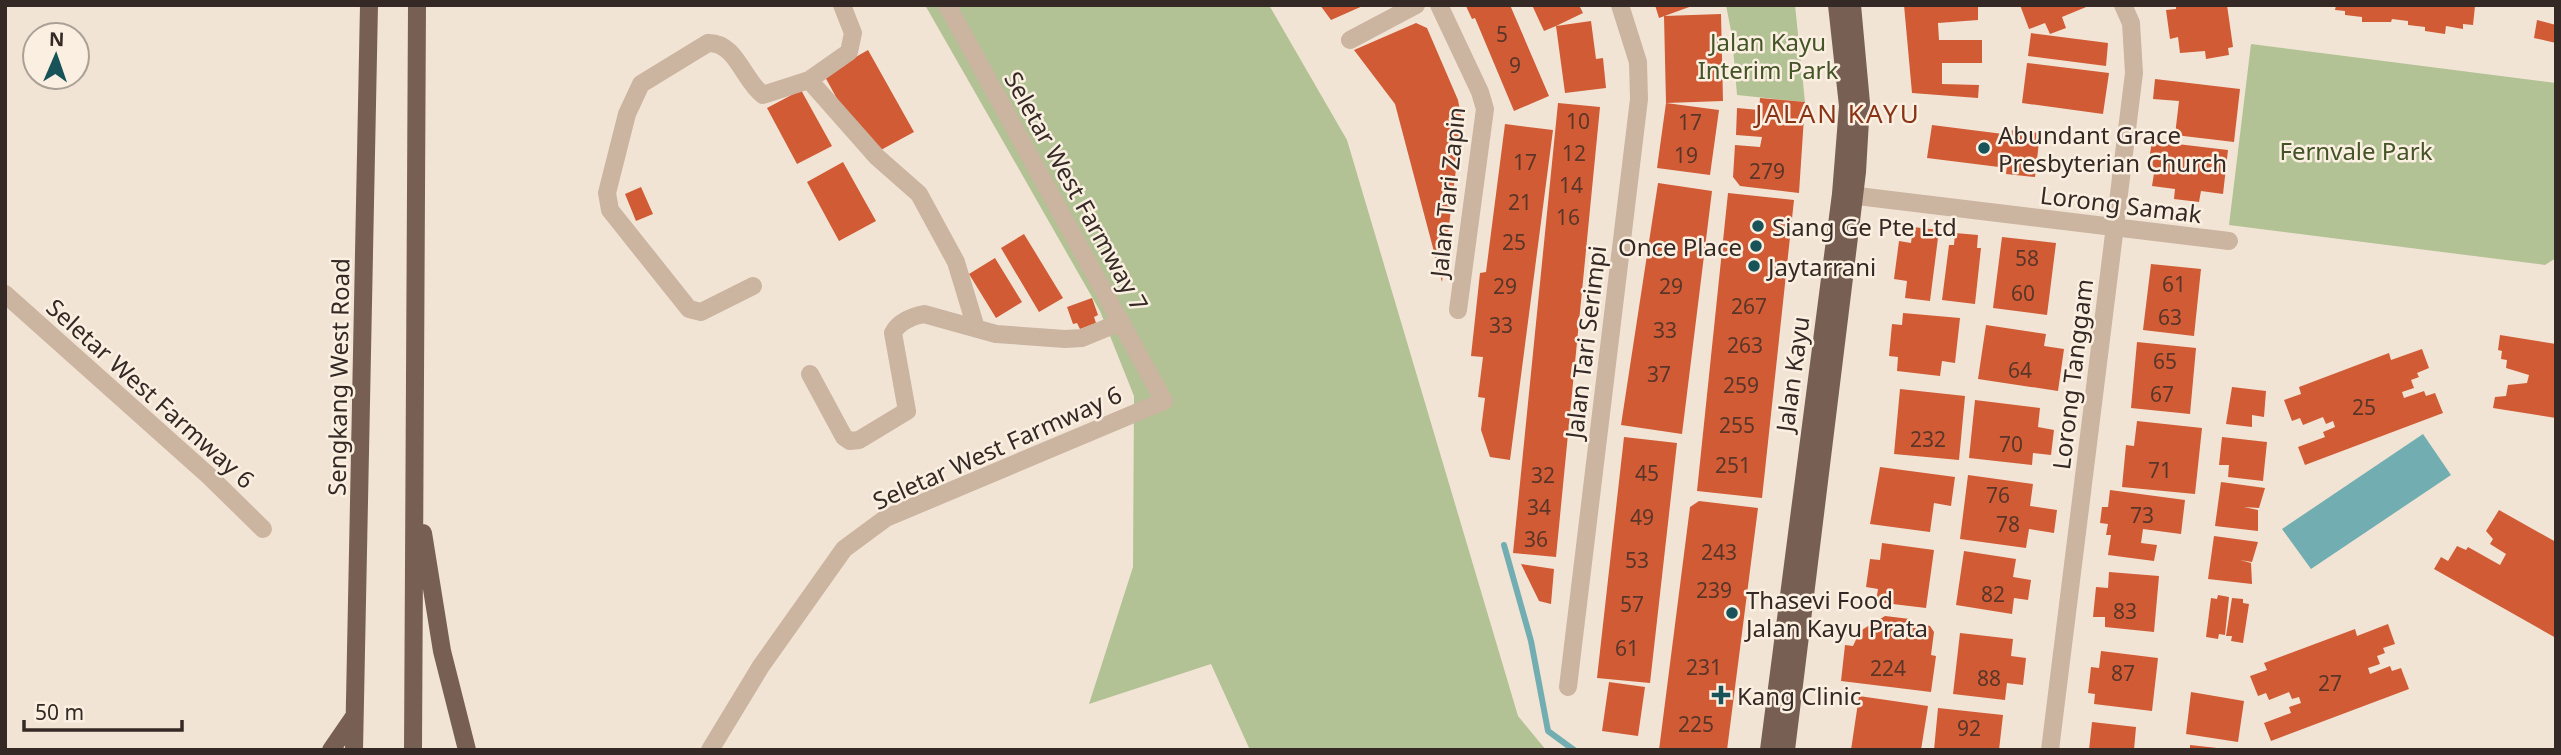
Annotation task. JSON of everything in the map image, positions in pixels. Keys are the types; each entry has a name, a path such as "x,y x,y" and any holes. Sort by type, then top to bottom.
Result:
{"main road":[{"name":"Sengkang West Road","path":"354,750 369,5"},
{"path":"413,750 417,5"},
{"name":"Jalan Kayu","path":"1786,750 1847,195 1848,106 1837,5"},
{"name":"Jalan Kayu","path":"1769,750 1861,103 1852,5"},
{"path":"415,481 442,651 467,750"},
{"path":"331,750 355,715"}],"street":[{"path":"753,286 701,312 689,309 610,210 609,179 627,114 641,84 708,43 718,43 731,53 762,94 809,80 849,52 853,33 842,5"},
{"name":"Seletar West Farmway 7","path":"947,5 1164,401"},
{"path":"1350,40 1416,5"},
{"name":"Jalan Tari Zapin","path":"1439,5 1480,92 1485,109 1458,310"},
{"name":"Jalan Tari Serimpi","path":"1568,687 1639,99 1638,62 1620,5"},
{"name":"Lorong Tanggam","path":"2050,750 2134,73 2131,23 2123,5"},
{"path":"809,80 877,157 919,194 957,262 976,328"},
{"name":"Lorong Samak","path":"1847,195 2230,241"},
{"name":"Seletar West Farmway 6","path":"5,294 209,476 263,529"},
{"path":"810,374 844,437 850,441 859,440 907,411 893,333 896,327 924,314 996,334 1074,339 1121,322"},
{"name":"Seletar West Farmway 6","path":"710,750 754,677 844,549 886,518 1164,401"}],"green space":[{"path":"925,5 1269,5 1347,140 1518,716 1546,750 1250,750 1211,664 1089,704 1133,567 1134,396 1100,311"},
{"name":"Jalan Kayu Interim Park","path":"1726,5 1795,5 1805,102 1737,95 1732,36"},
{"name":"Fernvale Park","path":"2251,44 2556,83 2556,258 2545,265 2229,225"}],"water":[{"path":"2423,434 2451,475 2311,569 2282,529"}],"building":[{"path":"1320,5 1365,5 1331,20"},
{"path":"1510,5 1549,96 1514,111 1475,18 1472,19 1466,6"},
{"path":"1532,5 1579,5 1583,13 1544,31"},
{"path":"1655,5 1692,5 1692,6 1659,18"},
{"path":"1904,5 1978,5 1978,20 1938,23 1939,40 1982,40 1982,63 1942,63 1942,84 1979,85 1978,98 1912,93"},
{"path":"2020,5 2091,5 2062,17 2066,28 2050,34 2045,23 2029,29"},
{"path":"2176,5 2227,5 2233,47 2228,48 2229,55 2206,59 2205,51 2180,53 2178,37 2170,39 2166,10 2176,9"},
{"path":"2336,5 2475,6 2473,25 2463,24 2463,29 2446,26 2445,34 2425,31 2425,27 2408,25 2408,21 2392,19 2391,22 2362,22 2362,17 2345,15 2345,11 2335,10"},
{"path":"1721,14 1723,101 1666,103 1664,16"},
{"path":"2537,20 2556,25 2556,43 2534,38"},
{"path":"1591,21 1596,59 1603,58 1606,88 1565,93 1556,26"},
{"path":"1416,23 1427,28 1458,100 1462,121 1442,282 1395,104 1354,50"},
{"path":"2031,33 2108,43 2106,66 2028,56"},
{"path":"868,50 914,132 879,151 852,126 824,75"},
{"path":"2027,63 2109,73 2103,114 2022,103"},
{"path":"2155,79 2240,89 2234,142 2175,135 2179,101 2153,99"},
{"path":"801,90 832,146 797,164 767,108"},
{"path":"1760,98 1805,102 1799,193 1740,186 1733,177 1735,145 1760,147 1762,137 1736,135 1737,108 1759,110"},
{"path":"1558,103 1600,107 1556,557 1513,553"},
{"path":"1666,103 1719,110 1710,175 1657,168"},
{"path":"1505,124 1553,130 1510,460 1490,457 1481,430 1485,398 1478,397 1483,357 1471,356 1480,273 1486,272"},
{"name":"Abundant Grace Presbyterian Church","path":"1932,125 2011,137 2012,130 2040,133 2035,177 2006,174 2007,165 2000,164 1999,167 1927,158"},
{"path":"2152,141 2228,150 2223,194 2201,191 2199,202 2174,199 2175,189 2152,186 2155,167 2148,166"},
{"path":"843,162 876,221 839,241 807,182"},
{"path":"1658,183 1712,191 1682,434 1621,425"},
{"path":"641,187 653,214 636,221 625,194"},
{"path":"1728,193 1794,200 1762,498 1697,491"},
{"path":"1913,227 1939,230 1930,301 1905,298 1907,281 1894,279 1899,241 1911,243"},
{"path":"1955,233 1978,235 1977,248 1981,248 1975,304 1942,300 1949,245 1954,245"},
{"path":"1024,234 1063,298 1039,312 1001,248"},
{"path":"2002,237 2056,243 2047,315 1993,308"},
{"path":"995,258 1022,302 996,318 969,274"},
{"path":"2151,264 2201,269 2194,336 2143,330"},
{"path":"1092,298 1098,315 1094,317 1096,323 1080,329 1077,323 1073,324 1067,307"},
{"path":"1903,313 1960,318 1955,363 1942,361 1940,376 1897,371 1898,357 1889,356 1892,324 1902,325"},
{"path":"1986,325 2046,334 2044,346 2064,349 2058,391 1978,379"},
{"path":"2500,335 2556,344 2556,418 2493,408 2495,397 2506,396 2508,385 2527,383 2529,375 2506,368 2507,360 2501,359 2502,351 2498,350"},
{"path":"2137,342 2196,348 2190,414 2131,408"},
{"path":"2422,349 2429,368 2417,373 2419,377 2411,380 2414,388 2402,392 2404,398 2424,391 2426,396 2435,393 2443,413 2305,465 2298,447 2325,437 2323,432 2335,427 2333,421 2326,424 2323,417 2303,425 2300,418 2292,421 2284,400 2301,394 2299,387 2389,353 2391,360"},
{"path":"2232,387 2266,391 2264,417 2252,415 2252,427 2226,424"},
{"path":"1900,389 1965,396 1959,460 1894,454"},
{"path":"1975,400 2040,408 2038,427 2054,430 2051,455 2033,453 2032,465 1969,458"},
{"path":"2137,421 2202,428 2195,494 2122,487 2126,445 2134,446"},
{"path":"1624,437 1677,443 1650,683 1597,678"},
{"path":"2222,437 2267,442 2263,481 2228,477 2229,465 2219,465"},
{"path":"1880,467 1955,477 1951,506 1934,503 1930,532 1870,524"},
{"path":"1968,475 2033,484 2030,506 2057,510 2054,533 2029,529 2026,548 1960,539"},
{"path":"2221,482 2265,488 2259,508 2244,507 2258,510 2258,531 2215,526"},
{"path":"2110,490 2185,500 2181,534 2143,529 2141,543 2157,545 2154,561 2108,555 2111,535 2106,535 2108,524 2100,523 2102,507 2108,507"},
{"path":"1699,501 1758,508 1727,750 1659,750 1690,507"},
{"path":"2499,510 2556,542 2556,638 2434,569 2441,557 2448,561 2457,546 2466,550 2468,547 2500,565 2506,554 2490,544 2493,539 2486,531"},
{"path":"2214,536 2258,542 2252,562 2240,560 2251,563 2252,584 2208,579"},
{"path":"1882,543 1934,550 1926,608 1876,602 1878,589 1866,587 1870,559 1880,560"},
{"path":"1964,551 2016,559 2013,577 2031,580 2028,600 2014,598 2012,614 1956,605"},
{"path":"1521,564 1554,569 1551,604 1539,601"},
{"path":"2109,572 2159,576 2154,632 2105,627 2105,617 2093,617 2096,587 2108,588"},
{"path":"2218,595 2229,597 2225,635 2219,634 2218,639 2206,637 2211,598 2217,599"},
{"path":"2232,598 2243,599 2243,603 2249,604 2243,643 2231,641 2232,636 2226,636"},
{"path":"1885,616 1910,619 1912,623 1930,626 1934,632 1931,655 1936,656 1931,692 1841,681 1845,645 1853,646 1860,631"},
{"path":"2388,624 2395,644 2383,648 2385,653 2377,656 2380,664 2368,668 2370,674 2390,666 2392,671 2401,668 2409,689 2271,741 2264,723 2291,713 2289,707 2301,703 2299,697 2292,699 2289,692 2269,700 2266,693 2258,696 2250,676 2267,670 2264,663 2355,629 2357,636"},
{"path":"1960,633 2013,639 2011,656 2026,658 2023,685 2007,683 2005,700 1953,694"},
{"path":"2101,651 2158,658 2152,711 2094,704 2095,694 2088,693 2091,667 2099,668"},
{"path":"1609,682 1645,687 1638,736 1602,731"},
{"path":"2191,692 2244,701 2238,742 2186,734"},
{"path":"1859,696 1928,706 1921,750 1851,750"},
{"path":"1938,708 2003,715 1999,750 1934,750"},
{"path":"2092,722 2136,727 2134,750 2089,750"},
{"path":"2190,745 2217,748 2217,750 2190,750"}],"waterway":[{"path":"1504,545 1531,641 1548,731 1574,750"}],"place":[{"name":"Abundant Grace Presbyterian Church","path":"1984,148"},
{"name":"Siang Ge Pte Ltd","path":"1758,226"},
{"name":"Once Place","path":"1756,246"},
{"name":"Jaytarrani","path":"1754,266"},
{"name":"Thasevi Food Jalan Kayu Prata","path":"1732,613"},
{"name":"Kang Clinic","path":"1721,695"}],"district":[{"name":"JALAN KAYU","path":"1838,113"}]}
